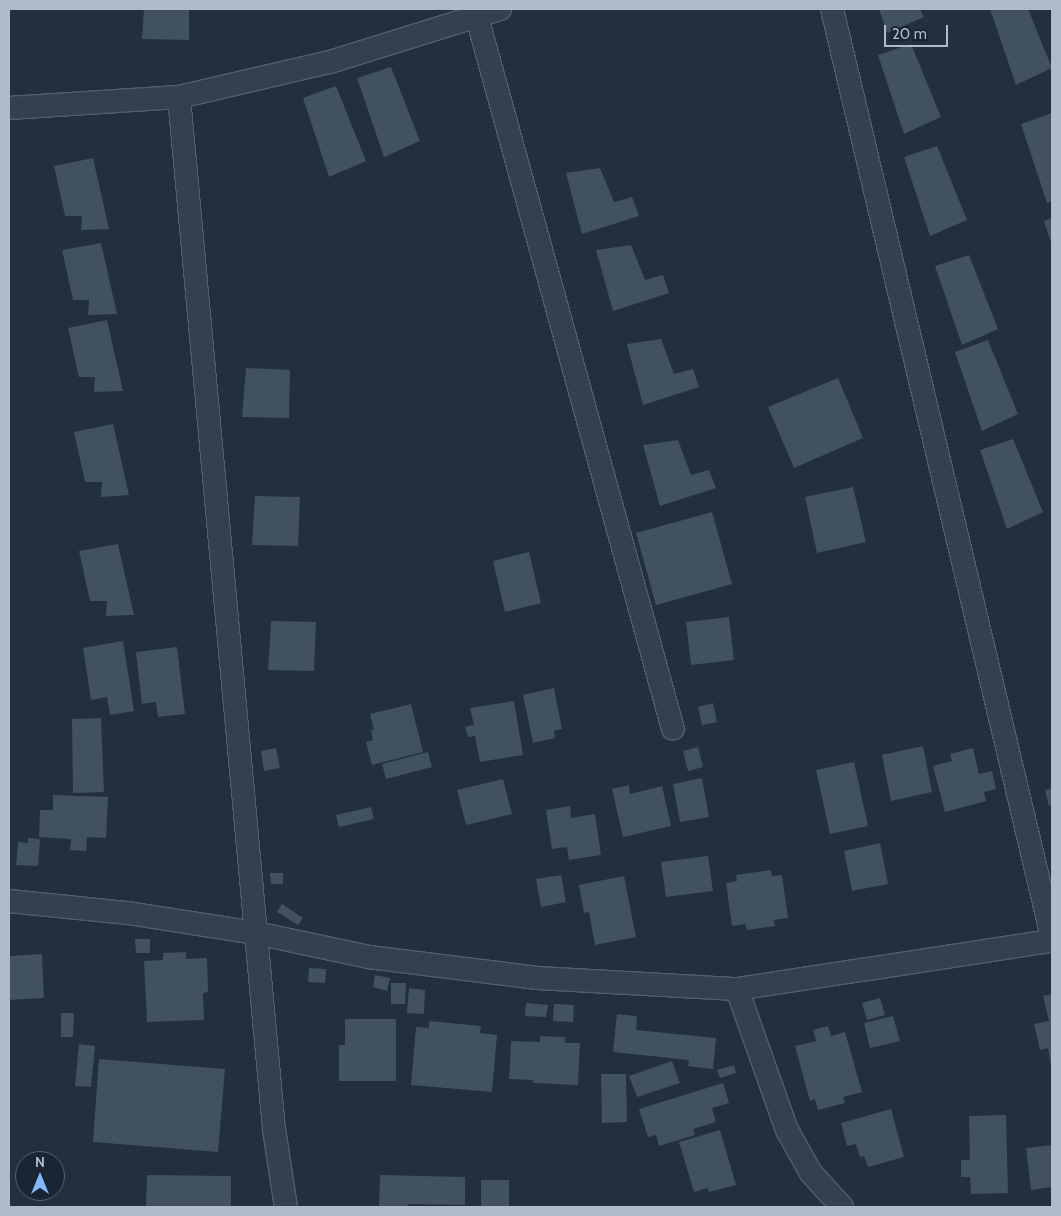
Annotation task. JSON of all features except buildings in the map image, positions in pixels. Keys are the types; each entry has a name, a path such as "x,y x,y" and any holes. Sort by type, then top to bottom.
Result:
{"street":[{"path":"9,108 179,97 330,62 500,9"},
{"path":"832,9 1052,937"},
{"path":"478,17 673,729"},
{"path":"179,97 274,1129 286,1207"},
{"path":"9,901 128,913 256,932 369,957 538,978 737,988 1052,941"},
{"path":"737,988 787,1130 811,1173 842,1207"}]}
